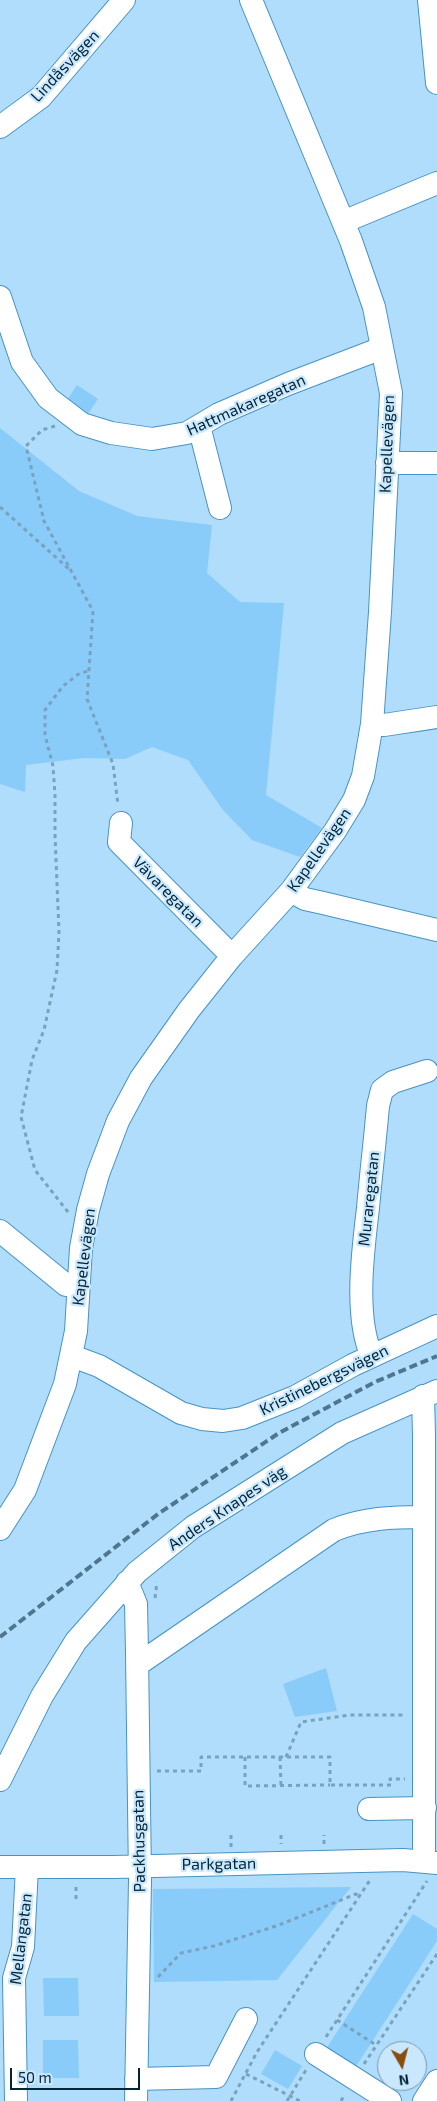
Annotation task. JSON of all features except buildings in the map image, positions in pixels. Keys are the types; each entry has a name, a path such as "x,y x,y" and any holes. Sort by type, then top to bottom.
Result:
{"street":[{"name":"Lindåsvägen","path":"0,127 41,97 124,0"},
{"name":"Kapellevägen","path":"0,1529 24,1490 65,1384 72,1356 81,1248 86,1222 98,1174 118,1121 141,1078 188,1010 232,956 291,891 326,845 354,800 363,776 372,724 380,612 391,393 374,307 343,222 251,0"},
{"path":"429,0 437,83"},
{"path":"343,222 437,182"},
{"name":"Hattmakaregatan","path":"0,297 22,362 48,398 82,424 111,433 152,439 186,433 219,414 288,384 382,348"},
{"path":"199,426 220,508"},
{"path":"387,463 437,463"},
{"path":"372,724 437,717"},
{"name":"Vävaregatan","path":"121,822 118,842 232,956"},
{"path":"291,891 314,901 437,930"},
{"name":"Muraregatan","path":"372,1356 367,1347 361,1277 378,1106 382,1090 393,1082 428,1071"},
{"path":"0,1231 66,1285 78,1287"},
{"name":"Kristinebergsvägen","path":"72,1356 99,1366 181,1413 202,1419 223,1421 242,1418 295,1397 372,1356 437,1326"},
{"path":"430,1394 431,1436 425,1808 430,1867"},
{"name":"Anders Knapes väg","path":"0,1780 42,1696 76,1641 136,1572 193,1527 342,1433 430,1394"},
{"path":"140,1663 334,1530 355,1521 370,1519 429,1530"},
{"name":"Packhusgatan","path":"128,1582 136,1604 140,1866 136,2090"},
{"path":"369,1809 425,1808"},
{"name":"Parkgatan","path":"0,1867 430,1867"},
{"name":"Mellangatan","path":"16,2101 14,1978 23,1946 27,1867"},
{"path":"136,2090 216,2077 246,2019"},
{"path":"316,2054 390,2101"},
{"path":"424,2101 437,2081"}],"path":[{"path":"76,420 42,430 26,446 44,521 93,611 87,699 113,764 121,822"},
{"path":"0,507 72,572"},
{"path":"86,1222 76,1219 66,1210 36,1170 20,1117 32,1060 44,1030 57,970 59,932 55,795 53,766 45,734 44,710 63,686 80,673 89,671"},
{"path":"155,1601 158,1579"},
{"path":"286,1757 301,1722 350,1715 406,1715"},
{"path":"156,1780 156,1771 201,1771 201,1757 330,1757 330,1785"},
{"path":"244,1757 245,1786 390,1785 390,1779 407,1779"},
{"path":"280,1757 281,1785"},
{"path":"231,1835 231,1848"},
{"path":"281,1835 282,1847"},
{"path":"287,2101 430,1867"},
{"path":"231,2101 257,2052 372,1877"},
{"path":"76,1881 76,1899"},
{"path":"154,1978 163,1973 181,1953 214,1946 279,1925 356,1894 360,1896"},
{"path":"354,2078 437,1954"},
{"path":"337,2020 376,2045"},
{"path":"246,2074 300,2101"}],"shaded area":[{"path":"77,385 98,399 88,414 67,400"},
{"path":"0,428 79,491 137,516 212,525 207,573 240,602 284,603 266,795 322,828 300,857 252,840 223,810 188,760 152,747 125,759 84,758 26,765 25,792 0,784"},
{"path":"326,1668 337,1711 295,1717 283,1684"},
{"path":"351,1887 277,1980 154,1982 153,1889"},
{"path":"413,1914 437,1929 437,1941 355,2068 326,2049"},
{"path":"43,1978 78,1978 79,2016 44,2016"},
{"path":"43,2040 78,2040 79,2078 43,2078"},
{"path":"275,2050 302,2066 288,2089 261,2074"}],"railway":[{"path":"0,1637 158,1514 279,1433 375,1382 437,1356"}]}
